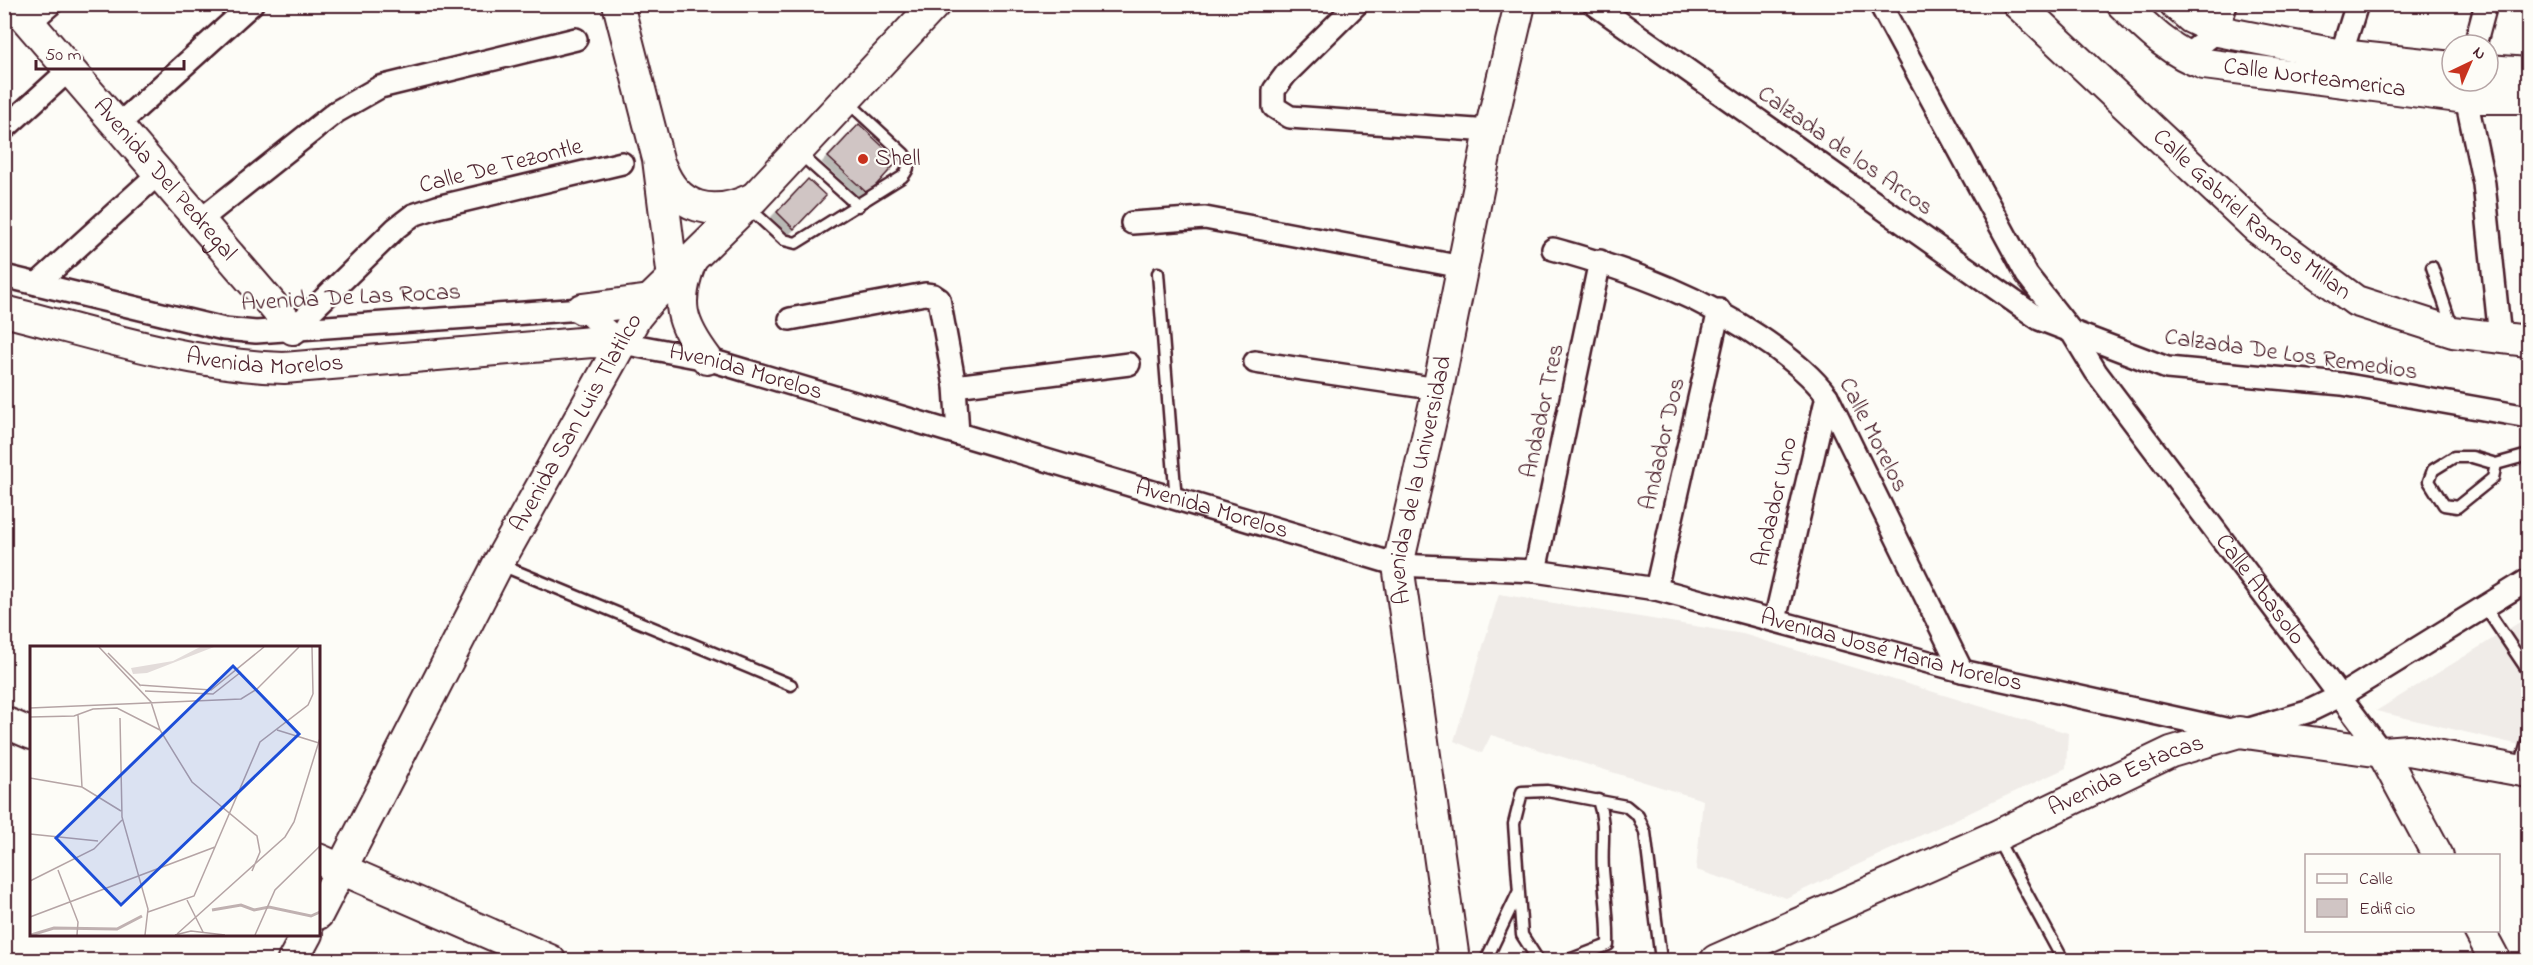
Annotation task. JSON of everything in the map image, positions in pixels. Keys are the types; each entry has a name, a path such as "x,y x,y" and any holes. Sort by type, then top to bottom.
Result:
{"main road":[{"path":"618,4 683,268 682,311 690,337 707,359"},
{"name":"Avenida San Luis Tlatilco","path":"320,906 330,864 636,317 650,300 750,201 935,4"},
{"name":"Avenida de la Universidad","path":"1454,960 1398,565 1438,389 1490,131 1520,4"},
{"name":"Calle Gabriel Ramos Millan","path":"2018,4 2258,229 2356,301 2453,332 2514,340"},
{"name":"Calle Norteamerica","path":"2122,4 2163,43 2184,57 2204,64 2466,98 2529,98"},
{"name":"Calle Norteamerica","path":"2175,4 2191,18 2222,18 2342,55 2440,66"},
{"name":"Avenida Del Pedregal","path":"31,11 69,70 293,329"},
{"path":"2500,71 2529,73"},
{"path":"658,159 667,182 684,200 707,209 732,208 750,201"},
{"path":"582,309 650,300"},
{"name":"Avenida Morelos","path":"4,311 205,361 246,367 284,368 592,342 622,343"},
{"path":"4,722 30,733"},
{"name":"Avenida José María Morelos","path":"2239,732 2382,752 2416,766 2525,778"},
{"name":"Avenida Estacas","path":"1716,960 1996,836 2171,752 2239,732"},
{"name":"Calle Abasolo","path":"2382,752 2437,854"},
{"path":"330,864 550,960"},
{"path":"2480,932 2495,960"},
{"path":"293,960 307,935"}],"street":[{"path":"117,126 252,4"},
{"path":"1357,4 1286,74 1274,90 1274,107 1290,117 1490,131"},
{"name":"Calzada de los Arcos","path":"1593,4 2039,319 2071,331"},
{"path":"1880,4 2027,275 2071,331"},
{"path":"2342,55 2357,4"},
{"path":"2478,33 2486,4"},
{"path":"2184,57 2222,18"},
{"path":"2222,18 2225,68"},
{"path":"199,221 358,97 380,87 576,39"},
{"path":"4,129 69,70"},
{"path":"2466,98 2514,340"},
{"name":"Calle De Tezontle","path":"293,329 396,228 413,215 437,207 622,163"},
{"path":"37,284 158,174"},
{"path":"1132,223 1205,218 1462,267"},
{"name":"Calle Morelos","path":"1553,249 1600,261 1719,310 1805,370 1827,396 1962,672"},
{"name":"Andador Tres","path":"1535,571 1600,261"},
{"name":"Avenida De Las Rocas","path":"4,276 224,329 256,332 582,309"},
{"path":"790,318 925,294 939,299 955,386 958,435"},
{"path":"582,309 622,343"},
{"name":"Andador Dos","path":"1656,589 1719,310"},
{"name":"Calzada De Los Remedios","path":"2071,331 2167,368 2342,384 2529,417"},
{"name":"Calle Abasolo","path":"2071,331 2096,372 2382,752"},
{"name":"Avenida Morelos","path":"622,343 707,359 1398,565"},
{"path":"1255,362 1438,389"},
{"path":"955,386 1129,364"},
{"name":"Andador Uno","path":"1775,620 1827,396"},
{"name":"Avenida José María Morelos","path":"1398,565 1535,571 1656,589 1962,672 2239,732"},
{"name":"Avenida Estacas","path":"2239,732 2307,712 2340,696 2529,580"}],"lane":[{"path":"750,201 784,240 796,243 858,206 908,171 909,162 904,154 846,100"},
{"path":"797,151 858,206"},
{"path":"2432,267 2453,332"},
{"path":"1158,273 1176,500"},
{"path":"2496,464 2493,478 2457,507 2444,505 2429,481 2433,470 2454,457 2472,457 2496,464 2529,455"},
{"path":"498,564 791,685"},
{"path":"2486,607 2529,671"},
{"path":"2525,778 2529,739"},
{"path":"1538,960 1522,936 1514,824 1522,792 1547,791 1626,806 1638,816 1645,832 1661,960"},
{"path":"1569,960 1608,945 1609,917 1603,869 1604,820 1598,800"},
{"path":"1996,836 2063,960"},
{"path":"1486,960 1519,890"}],"shaded area":[{"path":"1499,594 1743,634 2068,733 2066,768 1786,898 1696,870 1703,800 1491,735 1482,753 1454,741"},
{"path":"2528,617 2528,747 2376,711"}],"building":[{"name":"Shell","path":"859,124 898,161 868,194 828,157"},
{"name":"Shell","path":"808,179 826,196 794,229 777,212"}],"place":[{"name":"Shell","path":"863,159"}]}
